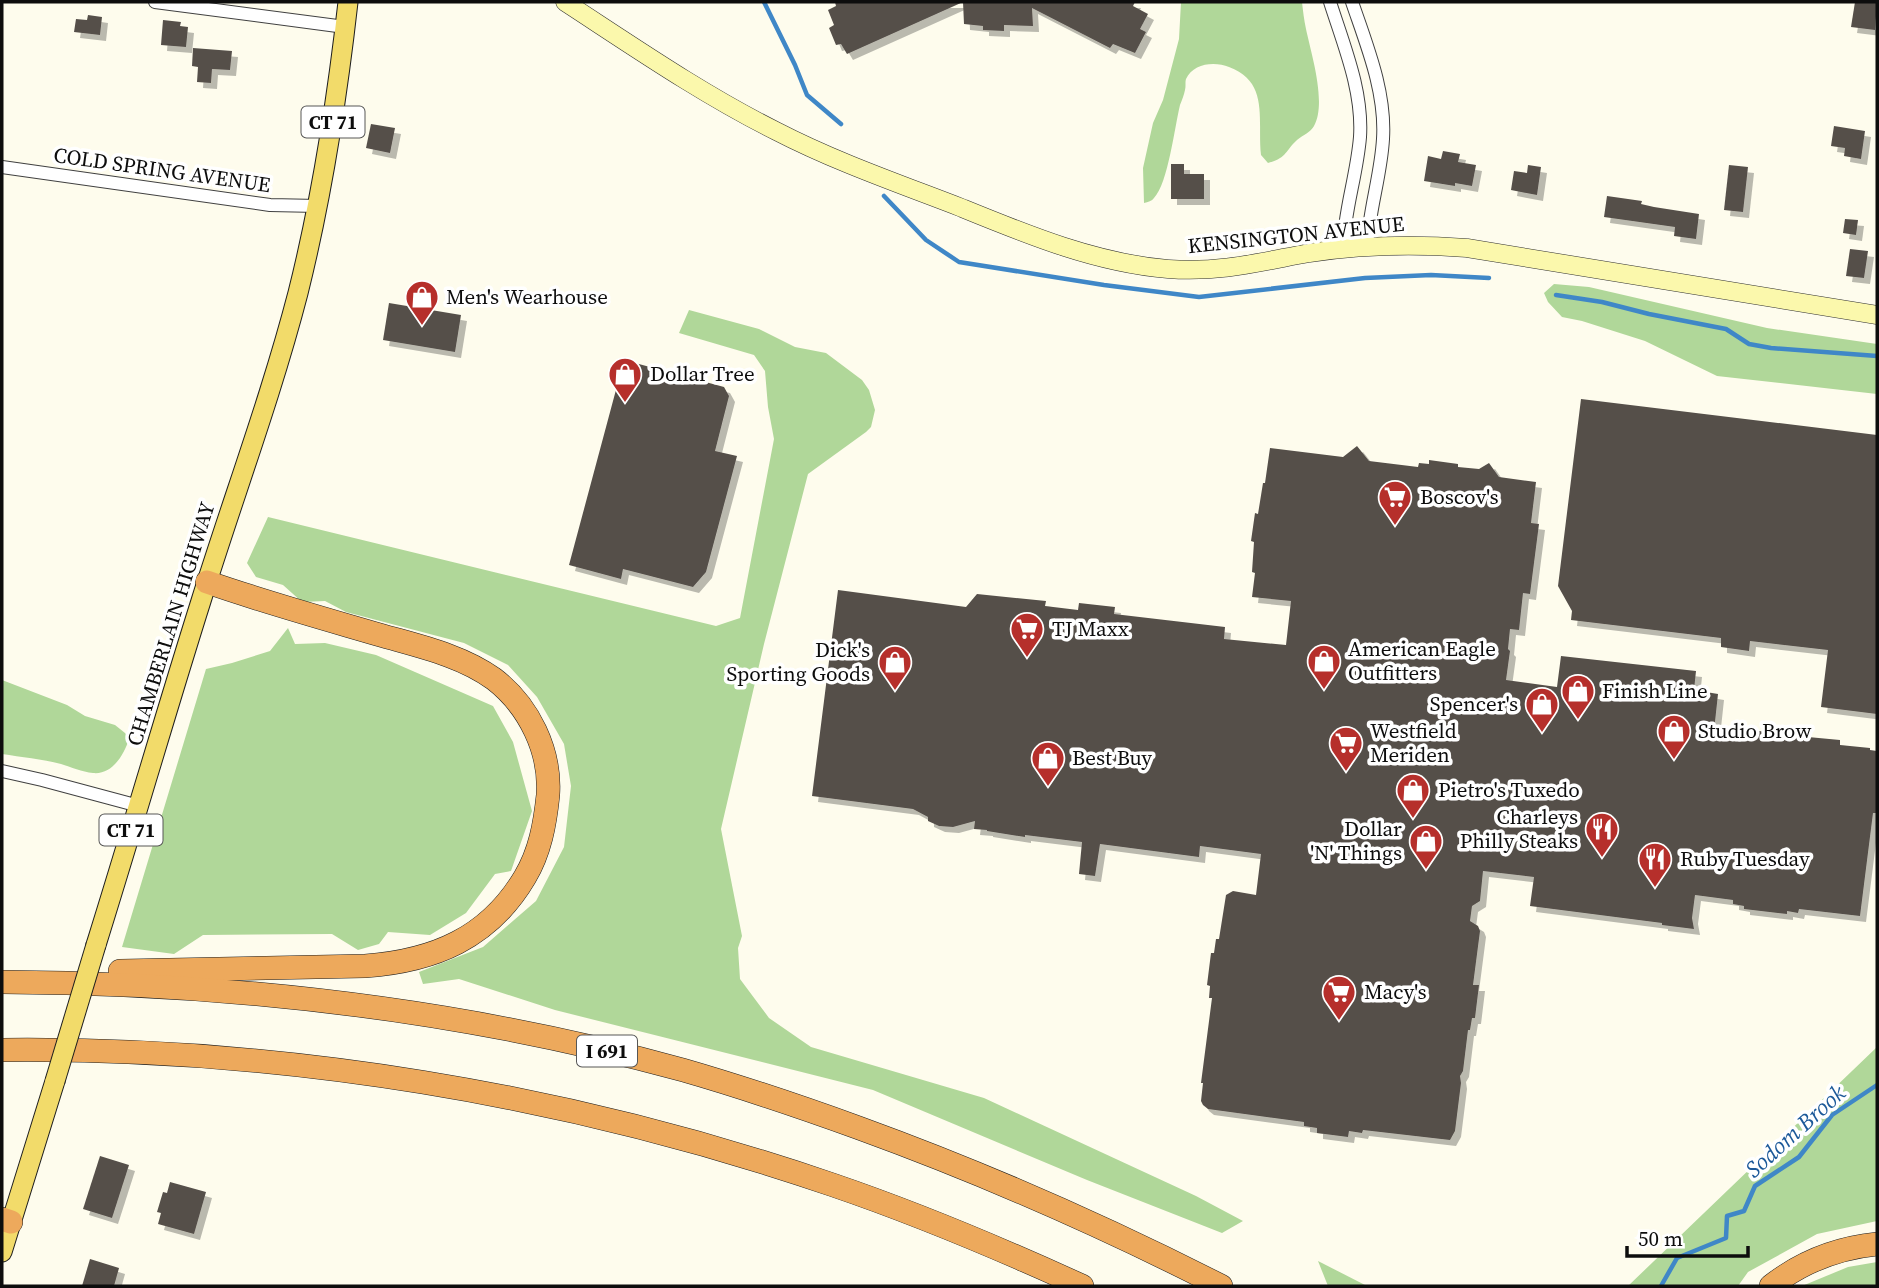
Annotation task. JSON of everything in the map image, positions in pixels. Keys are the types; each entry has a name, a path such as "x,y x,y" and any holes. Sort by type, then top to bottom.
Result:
{"highway":[{"path":"36,982 82,972 358,966 415,960 451,947 479,929 513,894 534,859 545,818 547,768 531,723 519,705 498,683 481,671 453,658 207,582"},
{"name":"I 691","path":"2,982 200,989 356,1005 507,1030 659,1064 790,1104 928,1154 1058,1207 1221,1286"},
{"path":"2,1050 142,1053 283,1064 407,1080 536,1104 698,1144 825,1182 974,1239 1082,1286"},
{"path":"1771,1286 1818,1258 1851,1248 1877,1244"}],"main road":[{"name":"CHAMBERLAIN HIGHWAY","path":"2,1252 6,1220 55,1081 207,582 289,326 318,206 334,115 348,2"},
{"name":"KENSINGTON AVENUE","path":"565,2 694,86 778,132 828,155 1062,247 1134,265 1219,270 1343,249 1429,246 1467,248 1877,315"}],"street":[{"path":"155,2 345,27"},
{"path":"1330,2 1355,80 1360,110 1359,148 1345,219 1343,249"},
{"path":"1352,2 1377,75 1384,136 1367,247"},
{"name":"COLD SPRING AVENUE","path":"2,166 34,173 270,205 318,206"},
{"path":"2,771 139,806"}],"green space":[{"path":"1181,2 1302,2 1317,78 1318,116 1311,130 1282,156 1268,163 1261,155 1259,104 1251,82 1242,74 1223,65 1199,67 1186,79 1159,191 1153,199 1144,203 1143,168 1153,123 1163,100 1179,39"},
{"path":"1554,284 1589,287 1767,328 1877,344 1877,394 1717,376 1645,341 1562,317 1548,302 1544,293"},
{"path":"689,310 759,329 795,347 826,353 862,380 869,390 875,410 871,427 866,432 808,474 764,644 721,829 742,936 738,948 740,979 769,1018 811,1047 984,1098 1196,1196 1243,1221 1222,1233 1087,1180 873,1090 555,1010 459,979 423,984 419,972 483,947 536,901 564,847 571,786 564,744 537,697 508,665 464,643 346,612 325,601 302,602 283,585 256,577 247,563 268,517 716,626 740,618 774,439 765,371 754,355 679,333"},
{"path":"288,628 295,644 325,643 376,655 493,706 513,742 532,811 511,871 495,874 466,913 430,935 388,932 379,944 358,950 332,934 203,935 174,954 122,947 206,669 270,651"},
{"path":"2,680 67,705 85,716 115,725 129,739 124,751 116,763 100,773 2,754"},
{"path":"1877,1047 1877,1221 1817,1234 1748,1272 1738,1286 1628,1286"},
{"path":"1318,1261 1367,1286 1328,1286"},
{"path":"1877,1262 1877,1286 1802,1286 1848,1267"}],"building":[{"path":"835,2 963,2 847,54 841,44 836,45 829,28 834,25 828,10 836,6"},
{"path":"963,2 1135,2 1133,6 1148,14 1140,29 1146,32 1135,53 1113,44 1110,48 1032,8 1033,26 1004,25 1004,31 983,30 983,26 964,24"},
{"path":"1855,2 1877,2 1875,30 1851,27"},
{"path":"88,15 102,17 100,35 74,32 76,19 87,20"},
{"path":"163,20 181,22 180,26 188,27 186,47 161,45"},
{"path":"193,48 232,51 230,70 212,69 211,83 197,82 198,67 192,66"},
{"path":"371,124 395,128 390,153 366,148"},
{"path":"1834,126 1865,131 1861,159 1844,156 1845,148 1831,146"},
{"path":"1443,151 1460,154 1458,162 1476,165 1472,186 1424,181 1428,156 1441,159"},
{"path":"1171,164 1184,164 1184,174 1204,174 1204,199 1171,199"},
{"path":"1528,165 1541,167 1537,195 1511,190 1514,171 1527,173"},
{"path":"1729,165 1748,167 1743,212 1724,210"},
{"path":"1607,196 1699,214 1696,239 1674,236 1675,227 1604,217"},
{"path":"1845,219 1858,220 1856,235 1843,233"},
{"path":"1850,249 1868,251 1864,278 1846,276"},
{"name":"Men's Wearhouse","path":"389,303 461,315 455,352 383,340"},
{"path":"624,360 724,387 729,396 715,451 737,456 706,572 693,587 623,569 621,579 569,565"},
{"path":"1581,399 1877,435 1877,714 1821,707 1828,650 1750,641 1749,651 1721,647 1721,638 1571,620 1572,611 1558,586"},
{"name":"Westfield Meriden","path":"1357,446 1369,461 1418,467 1419,463 1429,464 1429,460 1479,469 1489,463 1499,477 1536,482 1531,523 1539,524 1530,594 1523,593 1519,630 1510,629 1506,680 1557,687 1561,656 1696,671 1694,690 1718,694 1714,731 1754,736 1754,730 1808,735 1840,740 1840,745 1877,751 1877,804 1876,813 1873,813 1860,916 1799,909 1798,913 1787,911 1787,914 1744,909 1744,906 1733,904 1733,900 1695,895 1692,918 1694,929 1530,906 1534,877 1483,871 1480,901 1472,906 1470,921 1478,926 1480,931 1473,985 1479,985 1475,1018 1472,1018 1468,1030 1455,1131 1450,1140 1363,1130 1362,1133 1349,1131 1348,1137 1317,1133 1317,1128 1304,1126 1304,1122 1208,1109 1203,1105 1201,1083 1212,998 1209,998 1210,986 1207,985 1211,953 1214,953 1216,939 1219,939 1226,895 1233,891 1256,895 1261,854 1200,846 1199,857 1100,844 1095,876 1079,874 1082,842 974,829 975,821 953,827 939,826 913,809 812,796 838,590 966,607 977,594 1046,601 1045,606 1078,610 1079,603 1115,607 1114,614 1225,627 1224,639 1286,645 1291,601 1252,597 1255,573 1252,572 1254,542 1251,541 1255,513 1258,514 1265,483 1270,448 1343,457"},
{"path":"100,1156 129,1165 112,1218 83,1209"},
{"path":"170,1182 206,1192 194,1234 158,1224 161,1213 157,1212 163,1192 167,1193"},
{"path":"90,1259 119,1268 114,1286 82,1286"}],"waterway":[{"path":"764,2 807,95 841,124"},
{"path":"884,196 926,240 959,262 1104,285 1199,297 1365,278 1431,275 1489,278"},
{"path":"1556,295 1602,302 1726,329 1749,344 1877,356"},
{"name":"Sodom Brook","path":"1661,1286 1677,1258 1726,1238 1727,1216 1744,1211 1755,1186 1799,1157 1832,1115 1877,1085"}],"place":[{"name":"Men's Wearhouse","path":"422,327"},
{"name":"Dollar Tree","path":"625,404"},
{"name":"Boscov's","path":"1395,527"},
{"name":"TJ Maxx","path":"1027,659"},
{"name":"American Eagle Outfitters","path":"1324,691"},
{"name":"Dick's Sporting Goods","path":"895,692"},
{"name":"Finish Line","path":"1578,721"},
{"name":"Spencer's","path":"1542,734"},
{"name":"Studio Brow","path":"1674,761"},
{"name":"Westfield Meriden","path":"1346,773"},
{"name":"Best Buy","path":"1048,788"},
{"name":"Pietro's Tuxedo","path":"1413,820"},
{"name":"Charleys Philly Steaks","path":"1602,859"},
{"name":"Dollar 'N' Things","path":"1426,871"},
{"name":"Ruby Tuesday","path":"1655,889"},
{"name":"Macy's","path":"1339,1022"}]}
